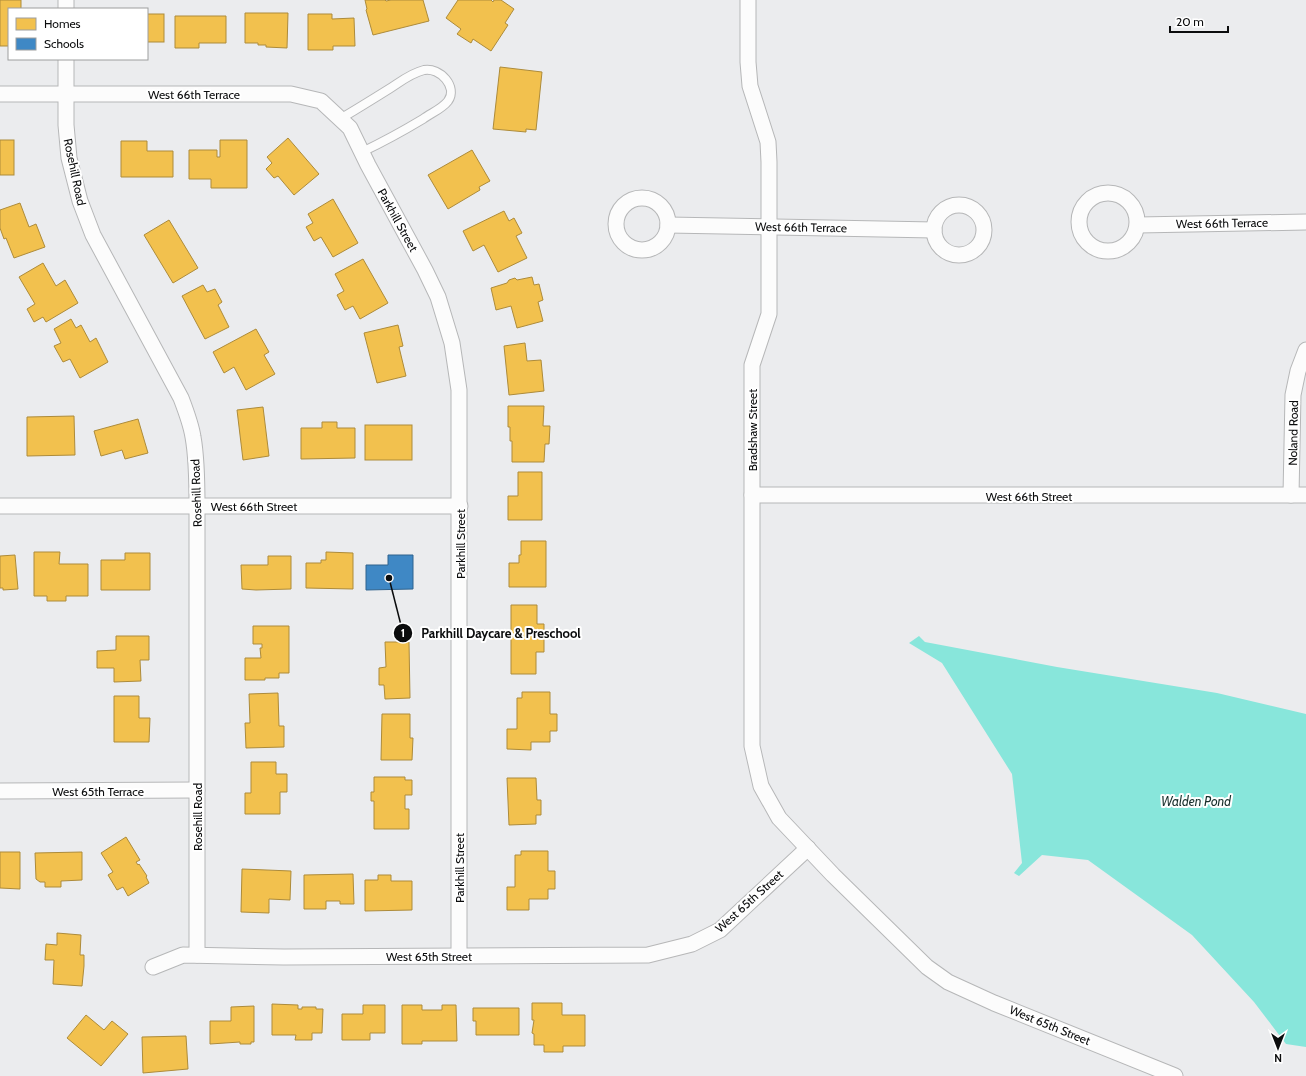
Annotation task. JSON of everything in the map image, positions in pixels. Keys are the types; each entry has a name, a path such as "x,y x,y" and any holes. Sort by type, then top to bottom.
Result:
{"street":[{"name":"Bradshaw Street","path":"748,0 748,62 750,86 768,142 770,226 769,314 752,365 752,746 761,786 779,818 808,848"},
{"name":"Rosehill Road","path":"66,60 66,125 69,158 80,201 93,235 181,398 193,437 197,476 197,955"},
{"name":"West 66th Terrace","path":"0,94 291,94 321,101 350,128 362,152"},
{"name":"Parkhill Street","path":"362,152 438,297 452,343 459,390 459,956"},
{"name":"West 66th Terrace","path":"1138,225 1306,222"},
{"name":"West 66th Terrace","path":"668,225 934,230"},
{"name":"Noland Road","path":"1299,495 1293,395 1298,371 1306,350"},
{"name":"West 66th Street","path":"752,495 1299,495"},
{"name":"West 66th Street","path":"0,506 460,506"},
{"name":"West 65th Terrace","path":"0,791 197,790"},
{"name":"West 65th Street","path":"152,968 184,955 238,957 648,955 692,944 720,930 808,848 927,967 948,982 994,1003 1175,1076"}],"lane":[{"path":"340,119 410,76 424,70 432,70 438,73 444,77 449,84 451,90 449,100 442,107 393,137 362,152"}],"water":[{"name":"Walden Pond","path":"919,636 925,642 1057,667 1217,693 1306,714 1306,1047 1286,1044 1254,1002 1192,935 1088,860 1042,855 1019,876 1014,873 1022,863 1012,774 942,663 909,643"}],"building: Homes":[{"path":"0,0 21,0 21,8 8,8 8,46 0,46"},
{"path":"365,0 423,0 429,21 373,35 366,10"},
{"path":"458,0 491,0 493,2 494,0 501,0 514,9 505,23 508,25 491,51 473,39 471,43 457,34 461,29 446,18"},
{"path":"245,13 288,13 287,48 266,47 266,45 258,45 258,43 245,43"},
{"path":"148,14 164,14 164,42 148,42"},
{"path":"308,14 332,14 332,19 354,18 355,46 333,46 333,50 308,50"},
{"path":"175,16 226,16 226,43 199,43 199,48 175,48"},
{"path":"500,67 542,72 536,130 526,129 526,132 493,129"},
{"path":"288,138 319,174 294,195 278,176 274,178 266,169 272,163 267,157"},
{"path":"0,140 14,140 14,175 0,175"},
{"path":"220,140 247,140 247,188 211,188 211,179 189,179 189,150 217,150 217,157 220,157"},
{"path":"121,141 147,141 147,151 173,151 173,177 121,177"},
{"path":"472,150 490,181 479,187 480,190 448,209 428,175"},
{"path":"333,199 358,243 333,257 321,237 314,241 306,227 313,223 308,214"},
{"path":"20,203 29,227 36,224 45,247 14,258 6,238 4,239 0,228 0,210"},
{"path":"504,211 509,221 514,218 522,233 516,236 527,258 498,272 484,245 473,251 463,231"},
{"path":"169,220 198,268 173,283 144,235"},
{"path":"363,259 388,303 360,319 353,306 345,310 337,295 344,291 335,274"},
{"path":"43,263 56,286 65,280 78,303 46,322 43,317 34,322 27,309 35,304 19,277"},
{"path":"532,277 534,285 539,284 543,300 538,302 543,321 517,328 511,306 496,310 491,288 507,283 509,280 515,278 517,280"},
{"path":"203,285 207,292 215,289 222,302 218,305 229,327 205,339 182,296"},
{"path":"71,319 76,328 81,325 90,342 96,338 108,362 80,378 70,359 63,362 54,346 61,343 54,329"},
{"path":"398,325 403,346 399,347 406,376 377,383 364,333"},
{"path":"256,329 269,352 264,355 275,374 246,390 234,367 224,373 213,352"},
{"path":"525,343 527,361 541,360 544,391 509,395 504,346"},
{"path":"508,406 544,406 543,426 550,426 549,444 545,444 544,462 512,462 512,441 510,441 510,427 508,427"},
{"path":"263,407 269,456 243,460 237,410"},
{"path":"74,416 75,455 27,456 27,417"},
{"path":"138,419 148,453 125,459 122,450 101,456 94,431"},
{"path":"322,422 337,422 337,428 355,428 355,458 301,459 301,428 322,428"},
{"path":"365,425 412,425 412,460 365,460"},
{"path":"518,472 542,472 542,520 508,520 508,496 518,496"},
{"path":"521,541 546,541 546,587 509,587 509,563 519,563 519,555 521,555"},
{"path":"34,552 60,552 59,564 88,564 88,596 66,596 66,601 47,601 47,596 34,596"},
{"path":"326,552 353,553 353,589 306,588 306,563 321,563 321,560 326,560"},
{"path":"125,553 150,553 150,590 101,590 101,560 125,560"},
{"path":"15,555 18,589 3,590 3,588 0,588 0,556"},
{"path":"268,556 291,556 291,589 242,589 241,565 268,565"},
{"path":"511,605 537,605 537,624 544,624 544,652 536,652 536,674 511,674"},
{"path":"253,626 289,626 289,673 279,673 279,678 245,680 245,658 261,658 260,648 262,648 262,644 253,644"},
{"path":"116,636 149,636 149,660 140,660 141,681 114,682 114,668 97,668 97,651 116,650"},
{"path":"385,642 409,642 410,698 385,699 384,685 379,685 379,668 386,667"},
{"path":"522,692 550,692 550,714 557,714 557,731 550,731 550,742 531,742 531,750 507,749 507,729 517,729 517,698 522,698"},
{"path":"278,693 279,726 284,726 284,747 246,748 245,723 250,723 249,694"},
{"path":"114,696 139,696 139,718 150,718 149,742 114,742"},
{"path":"382,714 410,714 410,738 413,738 412,760 381,760"},
{"path":"251,762 276,762 276,774 287,774 287,792 280,792 280,814 245,814 245,793 251,793"},
{"path":"374,777 405,777 405,780 412,780 412,795 405,795 405,809 409,809 409,829 374,829 374,801 371,801 371,792 374,792"},
{"path":"507,778 536,778 537,800 541,800 541,815 536,815 536,824 509,825"},
{"path":"126,837 140,860 136,862 147,876 146,877 149,883 128,896 123,887 117,890 108,875 113,872 101,853"},
{"path":"521,851 548,851 548,871 555,871 555,889 548,889 548,899 529,899 529,910 507,910 507,887 515,887 515,855 521,855"},
{"path":"0,852 20,852 20,889 0,888"},
{"path":"82,852 82,880 61,881 61,887 45,887 45,882 40,882 36,879 35,853"},
{"path":"242,869 291,871 290,900 269,899 269,913 241,912"},
{"path":"353,874 354,904 340,904 340,901 326,901 326,909 304,909 304,875"},
{"path":"378,875 391,875 391,881 412,881 412,910 365,911 365,880 378,880"},
{"path":"57,933 81,935 80,955 84,955 82,986 53,984 54,960 45,960 46,944 57,945"},
{"path":"532,1003 562,1003 562,1015 585,1015 585,1046 563,1046 563,1052 544,1052 544,1045 534,1045 534,1034 532,1033 534,1020 532,1020"},
{"path":"272,1004 298,1005 298,1009 302,1009 302,1007 316,1007 316,1009 323,1009 322,1033 312,1033 312,1040 295,1040 296,1035 272,1035"},
{"path":"363,1005 385,1005 385,1033 370,1033 370,1040 342,1040 342,1014 363,1014"},
{"path":"402,1005 422,1005 422,1010 442,1010 442,1005 456,1005 457,1041 422,1041 422,1044 402,1044"},
{"path":"254,1006 254,1042 251,1042 251,1044 240,1044 240,1042 210,1044 210,1021 231,1021 231,1007"},
{"path":"473,1008 519,1008 519,1035 476,1035 476,1021 473,1021"},
{"path":"86,1015 104,1030 112,1021 128,1034 101,1066 67,1038"},
{"path":"186,1036 188,1069 143,1073 142,1037"}],"building: Schools":[{"path":"388,555 413,555 413,589 366,590 366,565 388,565"}],"place":[{"name":"Parkhill Daycare & Preschool","path":"389,578"}]}
